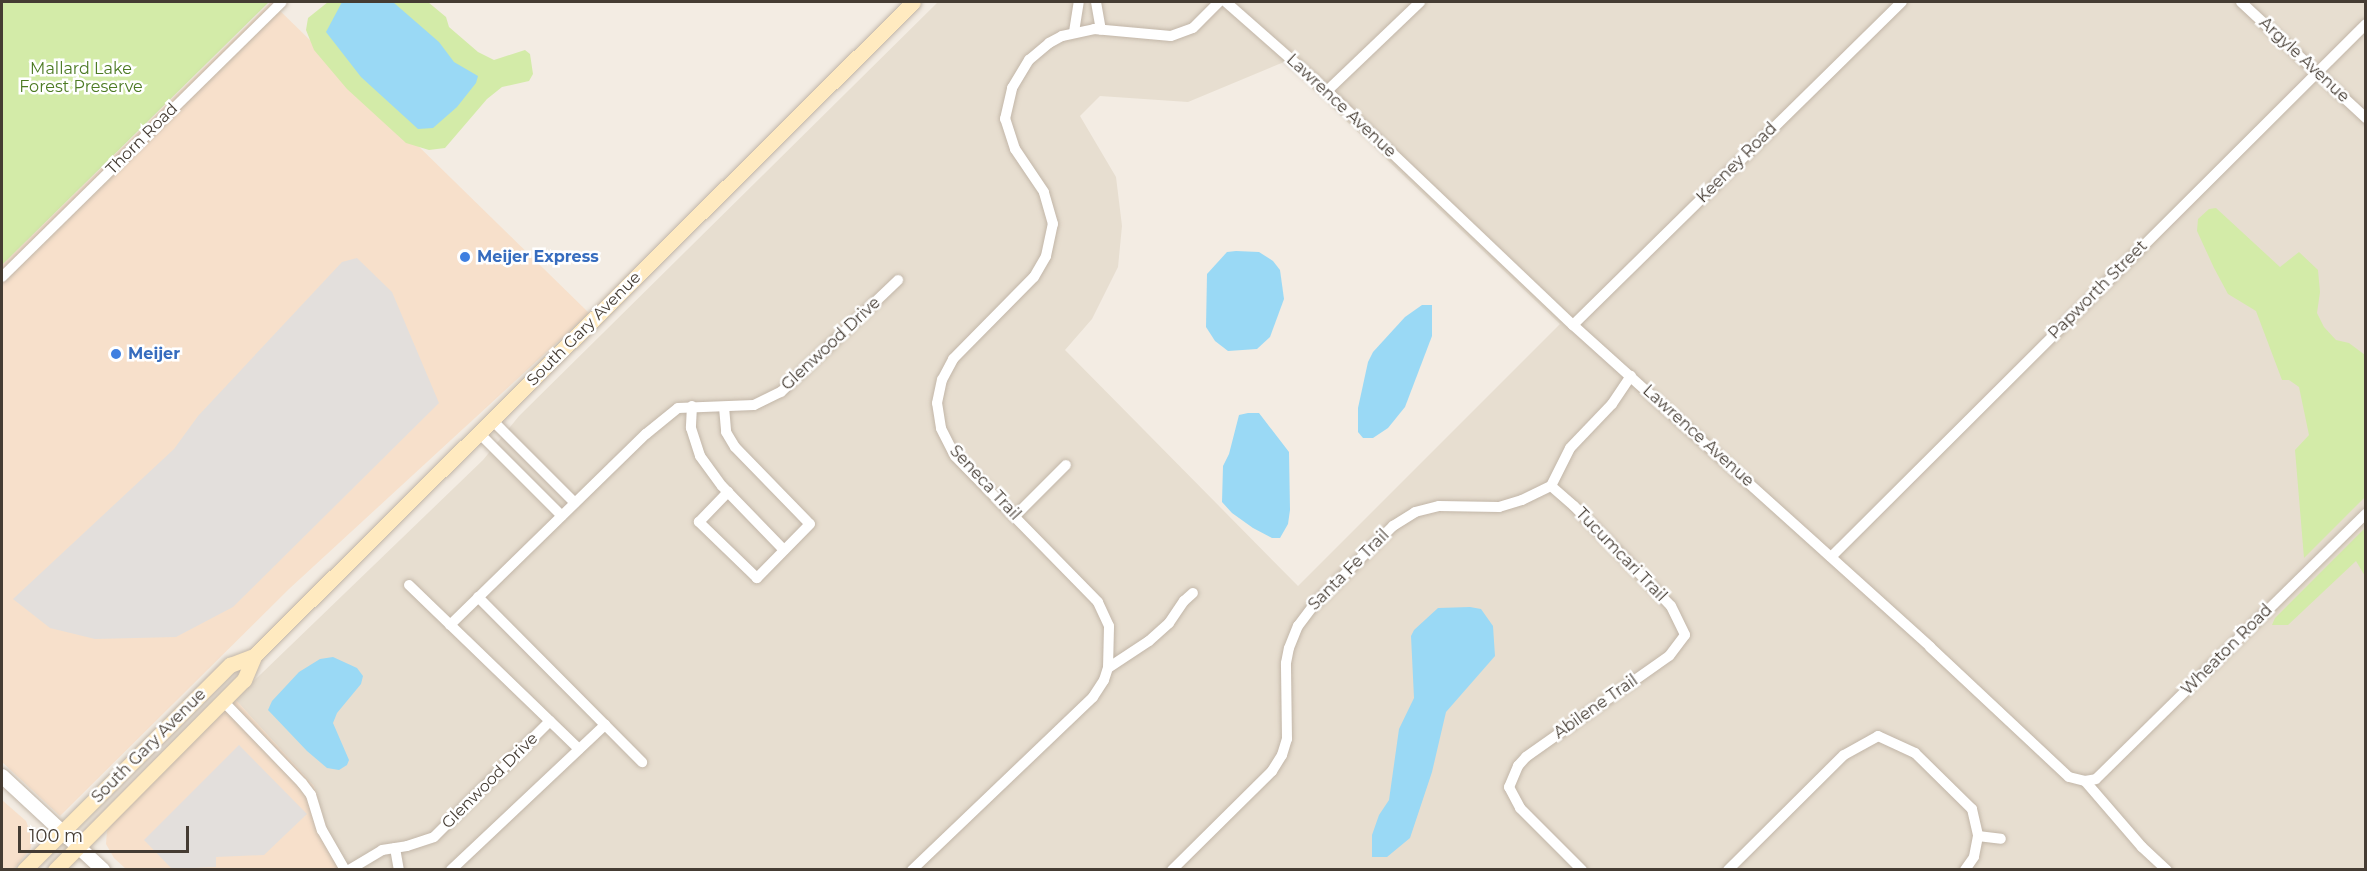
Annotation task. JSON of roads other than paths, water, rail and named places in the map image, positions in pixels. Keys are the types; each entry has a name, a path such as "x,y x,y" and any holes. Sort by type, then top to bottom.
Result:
{"main road":[{"name":"South Gary Avenue","path":"55,870 244,680 254,656 913,2"},
{"name":"South Gary Avenue","path":"24,870 230,665 254,656"}],"street":[{"name":"Thorn Road","path":"2,277 282,2"},
{"path":"1074,32 1079,2"},
{"path":"1096,2 1101,30"},
{"name":"Seneca Trail","path":"912,870 1093,697 1104,680 1107,668 1108,627 1098,602 956,456 941,428 937,403 942,380 953,359 1034,277 1046,256 1053,224 1044,192 1015,149 1005,119 1014,83 1029,60 1048,43 1074,32 1101,30 1171,36 1193,28 1219,2"},
{"name":"Lawrence Avenue","path":"1226,2 1327,91 1573,325 1830,556 2069,777 2085,781 2142,847 2167,870"},
{"path":"1327,91 1420,2"},
{"name":"Keeney Road","path":"1573,325 1902,2"},
{"name":"Argyle Avenue","path":"2241,2 2366,118"},
{"name":"Papworth Street","path":"1830,556 2366,24"},
{"name":"Glenwood Drive","path":"450,625 646,434 678,408 754,405 781,392 898,280"},
{"path":"1551,486 1570,448 1611,404 1631,376"},
{"path":"692,406 691,428 700,456 728,492 784,550"},
{"path":"724,407 726,432 735,447 810,524 757,578 699,522 728,492"},
{"path":"492,420 575,503"},
{"path":"479,433 562,516"},
{"path":"1015,516 1066,465"},
{"name":"Tucumcari Trail","path":"1551,486 1574,506 1671,606 1683,630"},
{"name":"Santa Fe Trail","path":"1172,870 1272,771 1282,755 1287,740 1286,663 1289,648 1298,626 1314,605 1393,526 1415,512 1439,506 1499,507 1522,500 1551,486"},
{"name":"Wheaton Road","path":"2085,781 2096,779 2366,513"},
{"name":"Glenwood Drive","path":"409,585 579,749"},
{"path":"1107,668 1149,641 1169,623 1193,592"},
{"path":"478,597 642,762"},
{"name":"Abilene Trail","path":"1582,870 1524,815 1509,787 1518,766 1526,757 1669,656 1685,635 1683,630"},
{"path":"223,701 303,783 311,795 322,830 347,870"},
{"name":"Glenwood Drive","path":"347,870 382,850 434,837 550,722"},
{"path":"451,870 605,724"},
{"path":"1728,870 1844,755 1878,736 1905,746 1915,753 1965,800 1975,817 1978,836 1974,856 1965,870"},
{"path":"2,776 103,870"},
{"path":"1978,836 2001,839"},
{"path":"394,848 399,870"}],"water":[{"path":"342,2 393,2 439,42 454,62 478,76 476,83 457,107 433,128 418,129 361,77 326,32"},
{"path":"1227,252 1259,252 1273,261 1280,270 1284,299 1270,337 1257,349 1228,351 1215,341 1206,327 1207,274"},
{"path":"1422,305 1432,305 1432,336 1405,407 1388,428 1373,438 1363,438 1358,432 1358,408 1368,362 1373,352 1405,317"},
{"path":"1259,413 1289,452 1290,510 1288,524 1280,538 1272,538 1253,528 1232,513 1222,502 1223,466 1229,454 1239,415"},
{"path":"1438,608 1481,609 1493,626 1495,656 1446,712 1432,772 1410,838 1387,857 1372,857 1372,835 1379,815 1389,800 1399,729 1414,698 1411,636 1414,630"},
{"path":"333,657 357,668 363,676 361,684 337,713 333,723 349,760 347,765 339,770 327,768 307,751 268,710 272,701 299,672 320,659"}],"place":[{"name":"Meijer Express","path":"465,257"},
{"name":"Meijer","path":"116,354"}],"park label":[{"name":"Mallard Lake Forest Preserve","path":"81,78"}]}
